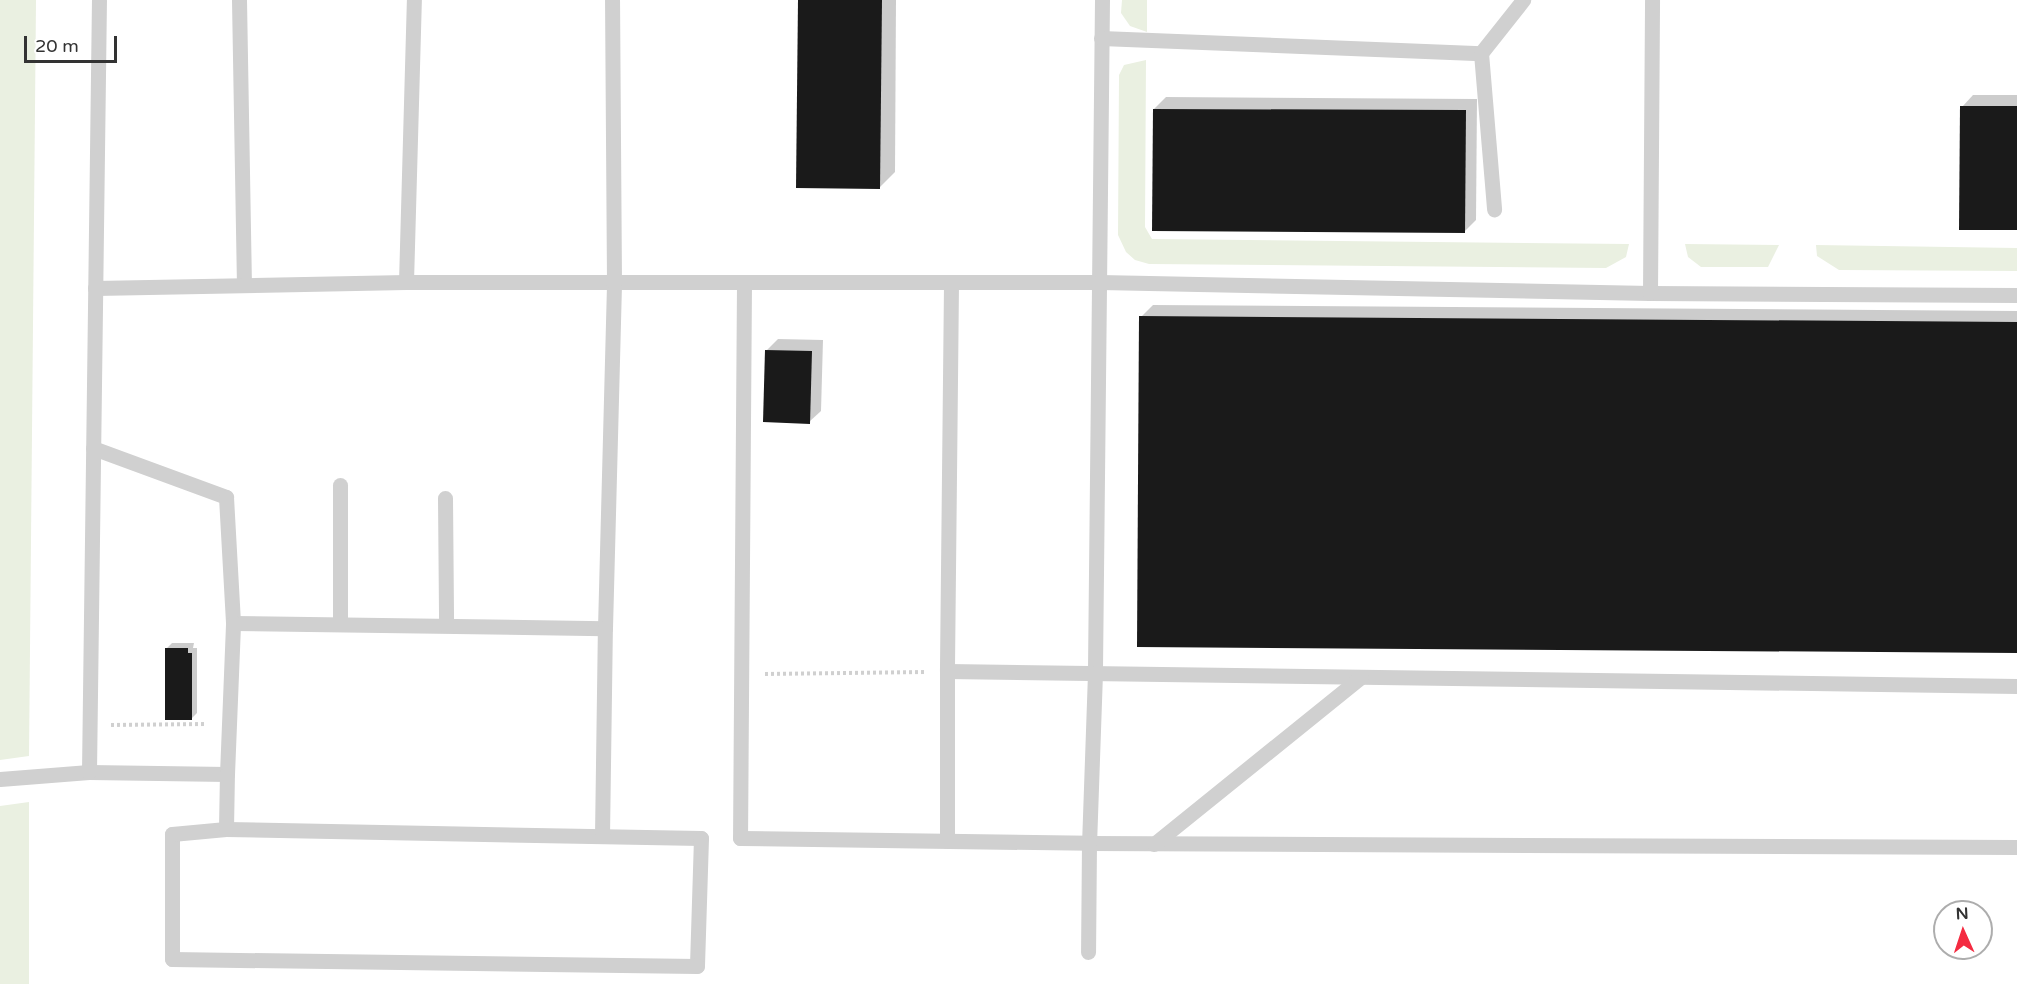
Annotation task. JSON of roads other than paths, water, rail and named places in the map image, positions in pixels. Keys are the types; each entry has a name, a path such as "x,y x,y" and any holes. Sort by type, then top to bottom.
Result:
{"lane":[{"path":"89,772 99,0"},
{"path":"240,0 244,285"},
{"path":"406,282 414,0"},
{"path":"602,836 614,282 612,0"},
{"path":"1088,951 1095,673 1102,0"},
{"path":"1494,209 1482,53 1523,0"},
{"path":"1650,293 1652,0"},
{"path":"1101,38 1482,53"},
{"path":"95,288 406,282 951,284 1100,282 1650,293 2017,295"},
{"path":"744,283 740,838 1154,844 2017,847"},
{"path":"947,841 951,284"},
{"path":"93,448 226,497 233,623 225,829"},
{"path":"340,485 340,624"},
{"path":"445,498 446,626"},
{"path":"233,623 605,628"},
{"path":"947,671 2017,686"},
{"path":"1154,844 1361,677"},
{"path":"0,779 89,772 227,774"},
{"path":"225,829 701,838 697,966 172,959 172,834 225,829"}]}
